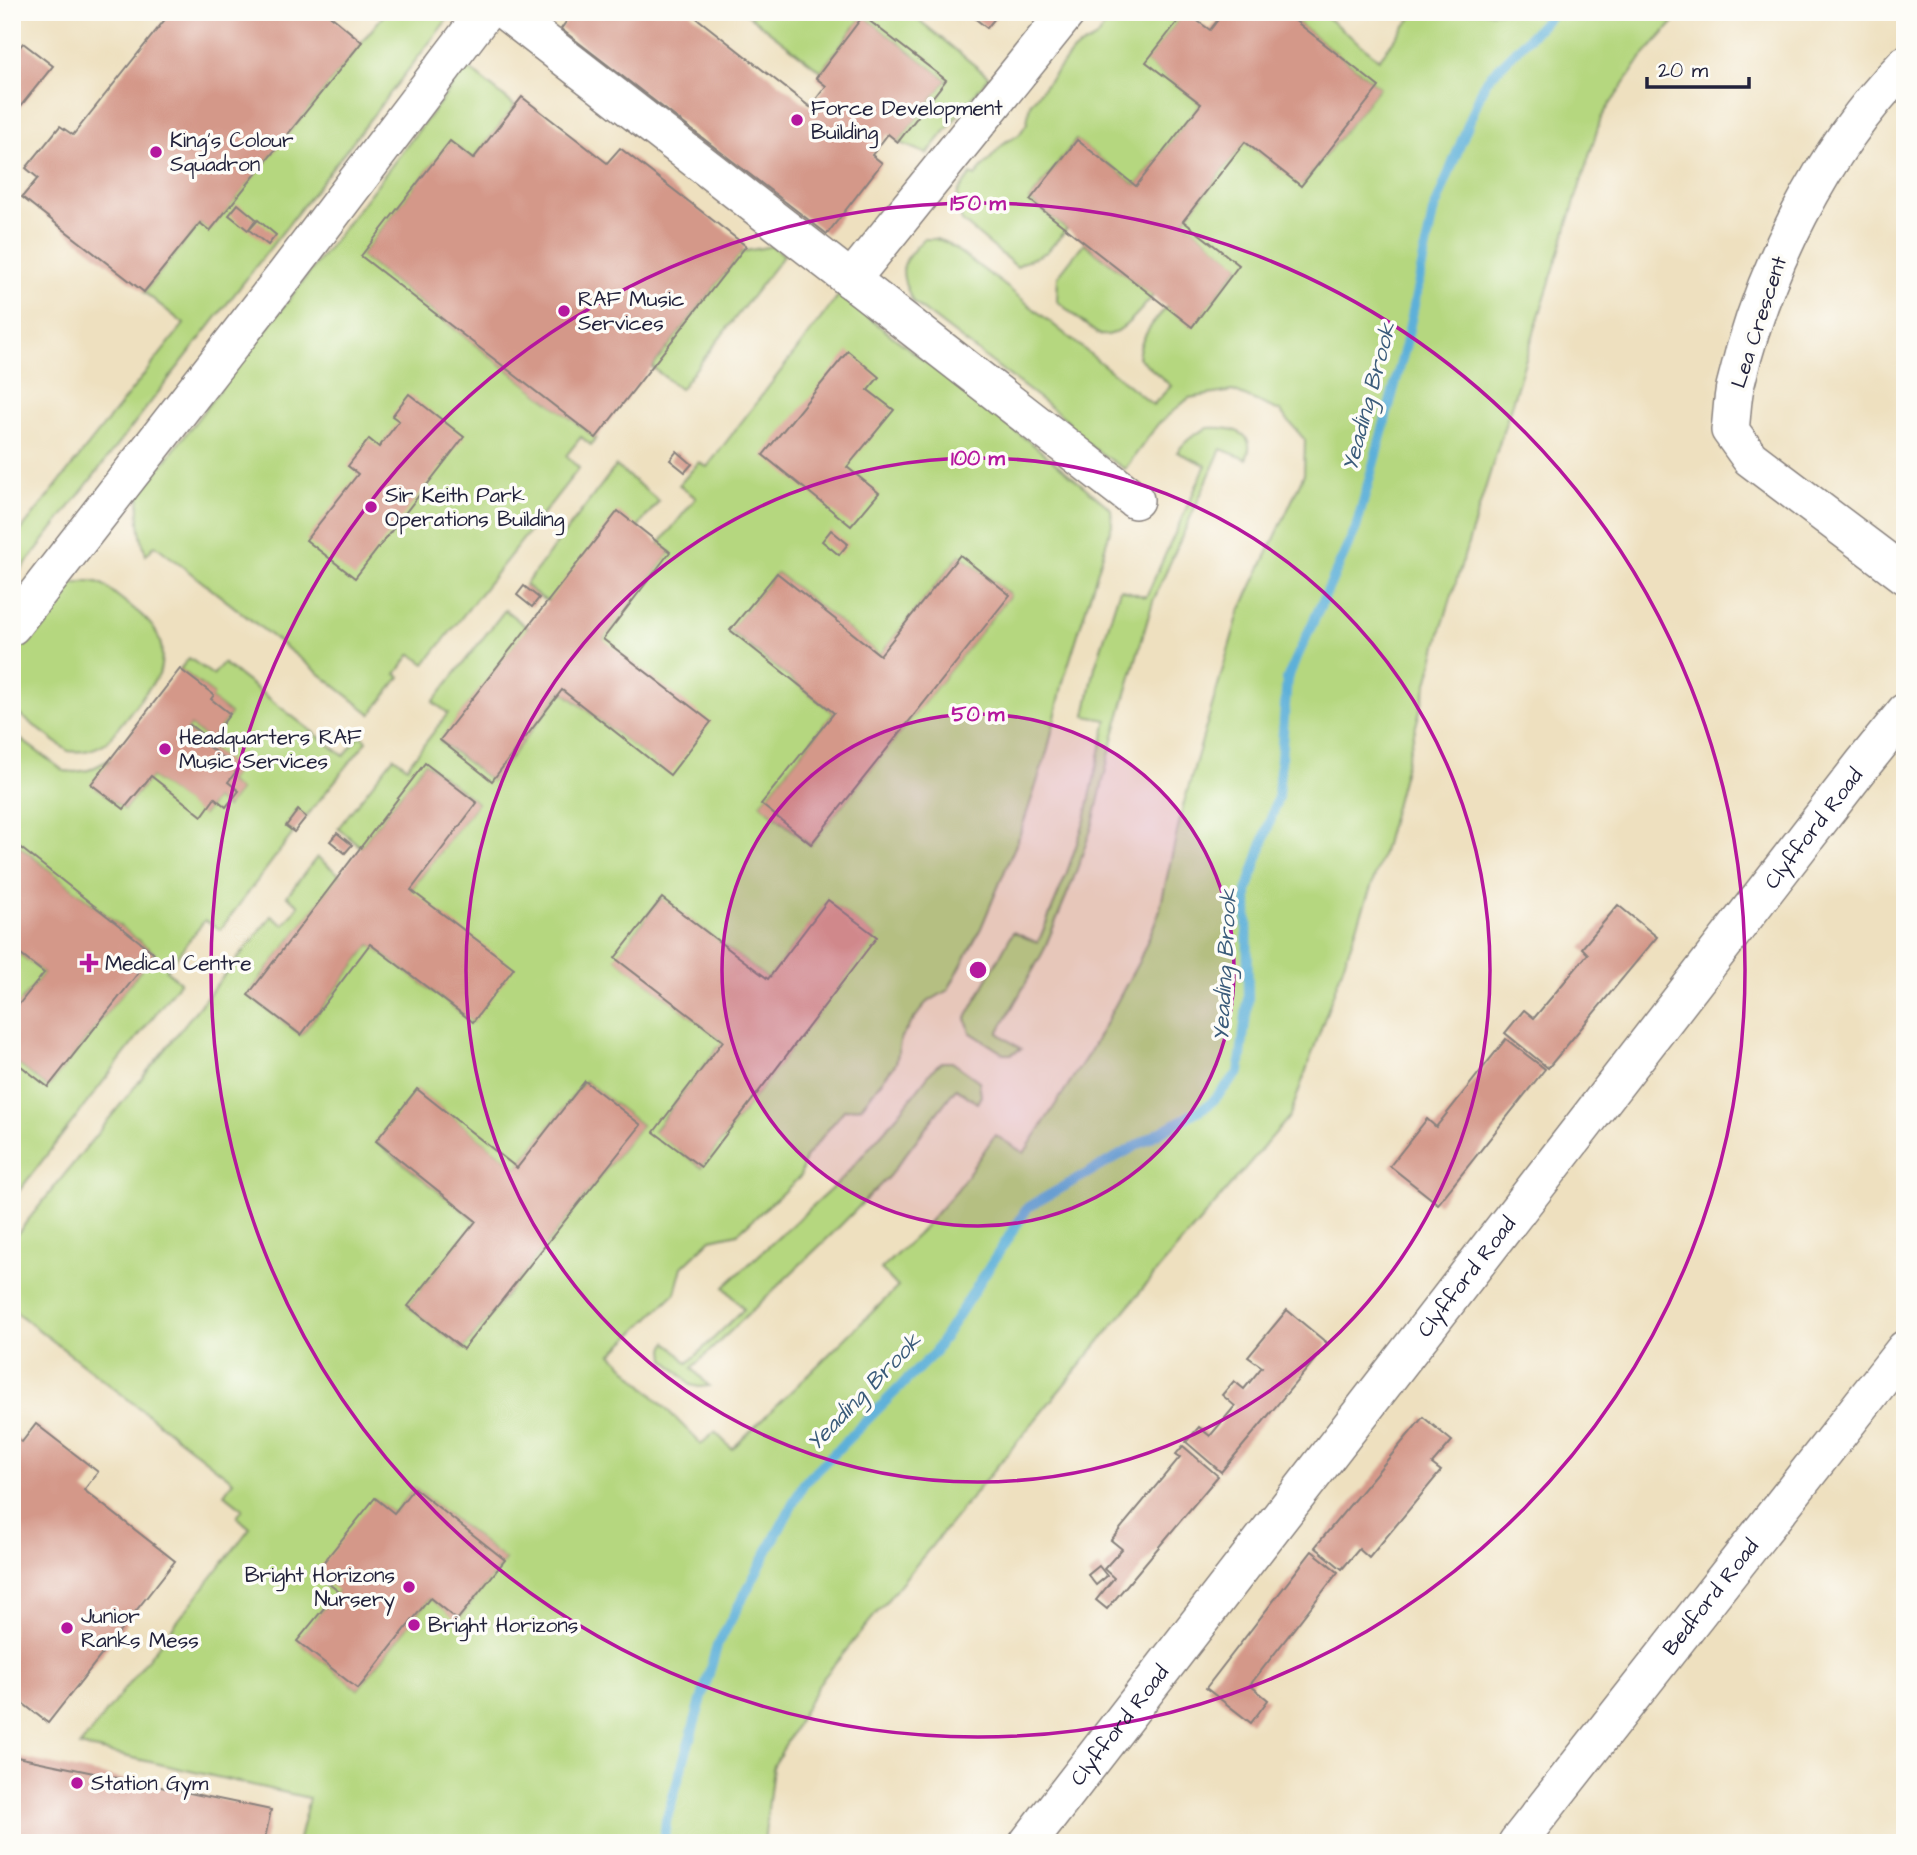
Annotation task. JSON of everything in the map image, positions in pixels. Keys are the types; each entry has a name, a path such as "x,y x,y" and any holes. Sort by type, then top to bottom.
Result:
{"street":[{"path":"12,626 286,274 485,12"},
{"path":"506,12 1135,500"},
{"path":"851,280 1067,12"},
{"name":"Lea Crescent","path":"1905,65 1842,141 1801,211 1772,273 1752,331 1735,388 1730,430 1750,458 1905,575"},
{"name":"Clyfford Road","path":"1028,1843 1905,712"},
{"name":"Bedford Road","path":"1517,1843 1905,1349"}],"green space":[{"path":"386,12 453,12 20,571 12,564 12,542 184,324 144,292 200,223 210,230"},
{"path":"744,12 909,12 989,77 927,154 898,142 946,80 863,16 821,71"},
{"path":"1106,12 1185,12 1147,62 1201,104 1136,186 1076,140 1030,200 1067,229 1047,252 1017,267 962,221 957,204 958,192 971,174 975,176 1005,142 1019,135 1027,123 1030,104 1074,50 1095,39 1102,30"},
{"path":"1284,12 1320,12 1379,59 1416,12 1683,12 1642,57 1601,118 1441,630 1382,856 1290,1116 1159,1269 820,1682 773,1767 764,1843 298,1843 309,1798 80,1746 250,1528 237,1517 243,1509 224,1494 233,1481 12,1309 12,1240 271,916 284,925 299,905 287,896 317,857 340,875 248,995 301,1035 370,944 473,1022 411,890 477,803 425,763 361,847 338,828 394,757 407,767 448,713 433,702 505,610 528,628 440,741 492,781 562,691 670,774 603,639 670,552 659,544 696,498 679,485 699,462 707,467 839,295 1035,446 1111,509 1112,525 1063,682 1048,749 1019,837 981,928 948,990 926,1003 901,1037 896,1063 861,1107 844,1110 805,1158 800,1177 738,1233 711,1239 682,1267 675,1293 612,1354 701,1444 715,1432 732,1449 898,1287 881,1269 917,1235 957,1190 995,1135 1024,1153 1091,1050 1139,961 1159,913 1183,806 1239,613 1304,474 1305,440 1280,411 1233,391 1189,398 1158,424 1125,469 1064,429 1069,422 1061,415 913,302 903,268 924,239 947,243 1003,284 1153,405 1171,386 1138,357 1148,330 1167,307 1192,326 1239,266 1183,221 1245,142 1302,185 1379,87","holes":["960,555 1010,595 810,845 761,804 834,713 730,631 777,573 880,655","661,898 768,979 828,901 876,937 701,1167 654,1131 723,1041 616,958","585,1081 641,1125 463,1349 408,1306 476,1221 376,1142 417,1090 517,1168","414,1488 505,1560 458,1619 430,1598 358,1689 298,1641 338,1591 375,1499 394,1513"]},
{"path":"467,67 515,106 473,159 450,142 361,256 596,438 591,445 581,437 566,456 579,468 425,664 411,654 396,674 400,677 371,714 155,545 146,555 139,525 140,494"},
{"path":"1084,243 1153,296 1122,328 1108,335 1101,335 1085,325 1057,301 1058,276"},
{"path":"772,246 784,255 680,389 652,367 741,252"},
{"path":"1208,428 1225,428 1240,433 1248,442 1249,450 1246,459 1221,449 1153,601 1114,735 1093,824 1073,880 1043,952 998,1033 1021,1049 1004,1054 970,1032 966,1018 1013,932 1038,943 1066,875 1085,820 1107,720 1085,716 1095,667 1120,589 1146,597 1206,465 1177,452 1191,438"},
{"path":"616,466 659,501 638,527 548,601 543,599 525,585"},
{"path":"88,581 105,586 148,621 159,639 162,661 159,675 107,742 79,752 68,751 12,709 12,655 60,592 72,584"},
{"path":"189,658 213,675 223,663 344,756 360,735 367,741 306,817 297,810 286,826 294,832 220,930 205,920 166,970 180,982 12,1200 12,1059 48,1087 154,953 12,841 12,733 64,771 89,770 111,759 92,784 124,809 151,776 203,815 215,798 226,807 239,791 228,782 237,769 186,730 190,725 210,740 230,714 211,699 213,694 180,669"},
{"path":"12,948 44,973 12,1013"},
{"path":"942,1062 952,1062 979,1081 981,1096 977,1103 956,1088 889,1176 692,1368 709,1386 691,1385 665,1359 664,1349 667,1342 688,1363 744,1309 724,1287 841,1180"}],"building":[{"name":"King's Colour Squadron","path":"171,12 326,12 362,42 210,231 200,223 144,292 22,197 38,178 26,168 60,126 73,135"},
{"name":"Force Development Building","path":"573,12 689,12 810,107 826,86 816,78 863,16 946,80 898,142 888,134 872,155 882,163 827,234 561,29"},
{"path":"967,12 1000,12 987,28"},
{"path":"1185,12 1210,30 1224,12 1284,12 1379,87 1301,186 1245,142 1183,221 1239,265 1192,327 1030,200 1077,140 1136,186 1201,104 1146,62"},
{"path":"23,43 53,66 12,117 12,56"},
{"name":"RAF Music Services","path":"522,97 607,163 620,148 746,246 596,438 361,256 450,141 473,159"},
{"path":"238,204 256,219 248,230 229,215"},
{"path":"258,220 276,235 268,245 249,230"},
{"path":"848,351 879,377 868,390 894,410 847,467 879,493 851,526 763,455"},
{"name":"Sir Keith Park Operations Building","path":"409,394 464,437 355,578 306,540 358,474 348,466 369,439 379,447 399,421 392,416"},
{"path":"677,451 692,464 685,472 670,460"},
{"path":"618,511 670,552 603,639 711,722 670,775 562,690 492,781 440,740"},
{"path":"831,530 848,544 839,555 822,541"},
{"path":"960,555 1010,595 811,844 761,804 834,713 730,630 777,573 880,655"},
{"path":"524,586 539,598 532,607 517,595"},
{"name":"Headquarters RAF Music Services","path":"180,669 214,695 211,699 230,714 210,740 190,725 186,730 238,769 228,782 239,791 226,807 215,798 202,816 151,776 124,809 91,784"},
{"path":"425,763 477,803 411,890 514,968 473,1022 370,944 301,1035 248,995"},
{"path":"298,810 306,817 294,832 286,826"},
{"path":"337,833 352,845 345,853 330,841"},
{"name":"Medical Centre","path":"12,841 154,953 48,1087 12,1059 12,1013 44,973 12,948"},
{"path":"662,898 768,979 828,900 877,937 701,1167 654,1132 723,1041 615,958"},
{"path":"1618,905 1657,937 1548,1068 1505,1033 1524,1010 1534,1018 1588,954 1582,948"},
{"path":"1506,1039 1545,1069 1438,1204 1390,1166 1427,1119 1436,1127"},
{"path":"585,1081 641,1125 463,1349 408,1306 476,1221 376,1141 417,1089 517,1168"},
{"path":"1287,1310 1328,1344 1221,1472 1186,1442 1199,1427 1210,1436 1235,1406 1222,1395 1234,1381 1244,1389 1262,1367 1248,1357"},
{"path":"1423,1417 1452,1441 1432,1464 1441,1471 1369,1558 1359,1549 1342,1569 1315,1547"},
{"name":"Junior Ranks Mess","path":"36,1424 98,1472 84,1490 175,1561 48,1723 12,1695 12,1435 22,1442"},
{"path":"1183,1446 1218,1476 1107,1609 1096,1600 1114,1578 1104,1569 1122,1549 1111,1540 1180,1457 1176,1454"},
{"name":"Bright Horizons Nursery","path":"414,1488 505,1560 457,1620 430,1598 358,1689 297,1641 338,1591 315,1573 375,1498 394,1513"},
{"path":"1312,1551 1338,1572 1250,1685 1268,1700 1251,1723 1206,1688"},
{"path":"1099,1566 1107,1576 1096,1585 1088,1575"},
{"name":"Station Gym","path":"12,1756 271,1810 264,1843 12,1843"}],"waterway":[{"name":"Yeading Brook","path":"664,1843 666,1821 717,1646 804,1483 934,1353 1028,1207 1210,1104 1239,1072 1248,999 1247,891 1278,797 1287,679 1356,528 1406,344 1433,213 1485,82 1554,12"}],"place":[{"name":"Force Development Building","path":"797,120"},
{"name":"King's Colour Squadron","path":"156,152"},
{"name":"RAF Music Services","path":"564,311"},
{"name":"Sir Keith Park Operations Building","path":"371,507"},
{"name":"Headquarters RAF Music Services","path":"165,749"},
{"name":"Medical Centre","path":"89,963"},
{"name":"Bright Horizons Nursery","path":"409,1587"},
{"name":"Bright Horizons","path":"414,1625"},
{"name":"Junior Ranks Mess","path":"67,1628"},
{"name":"Station Gym","path":"77,1783"}]}
